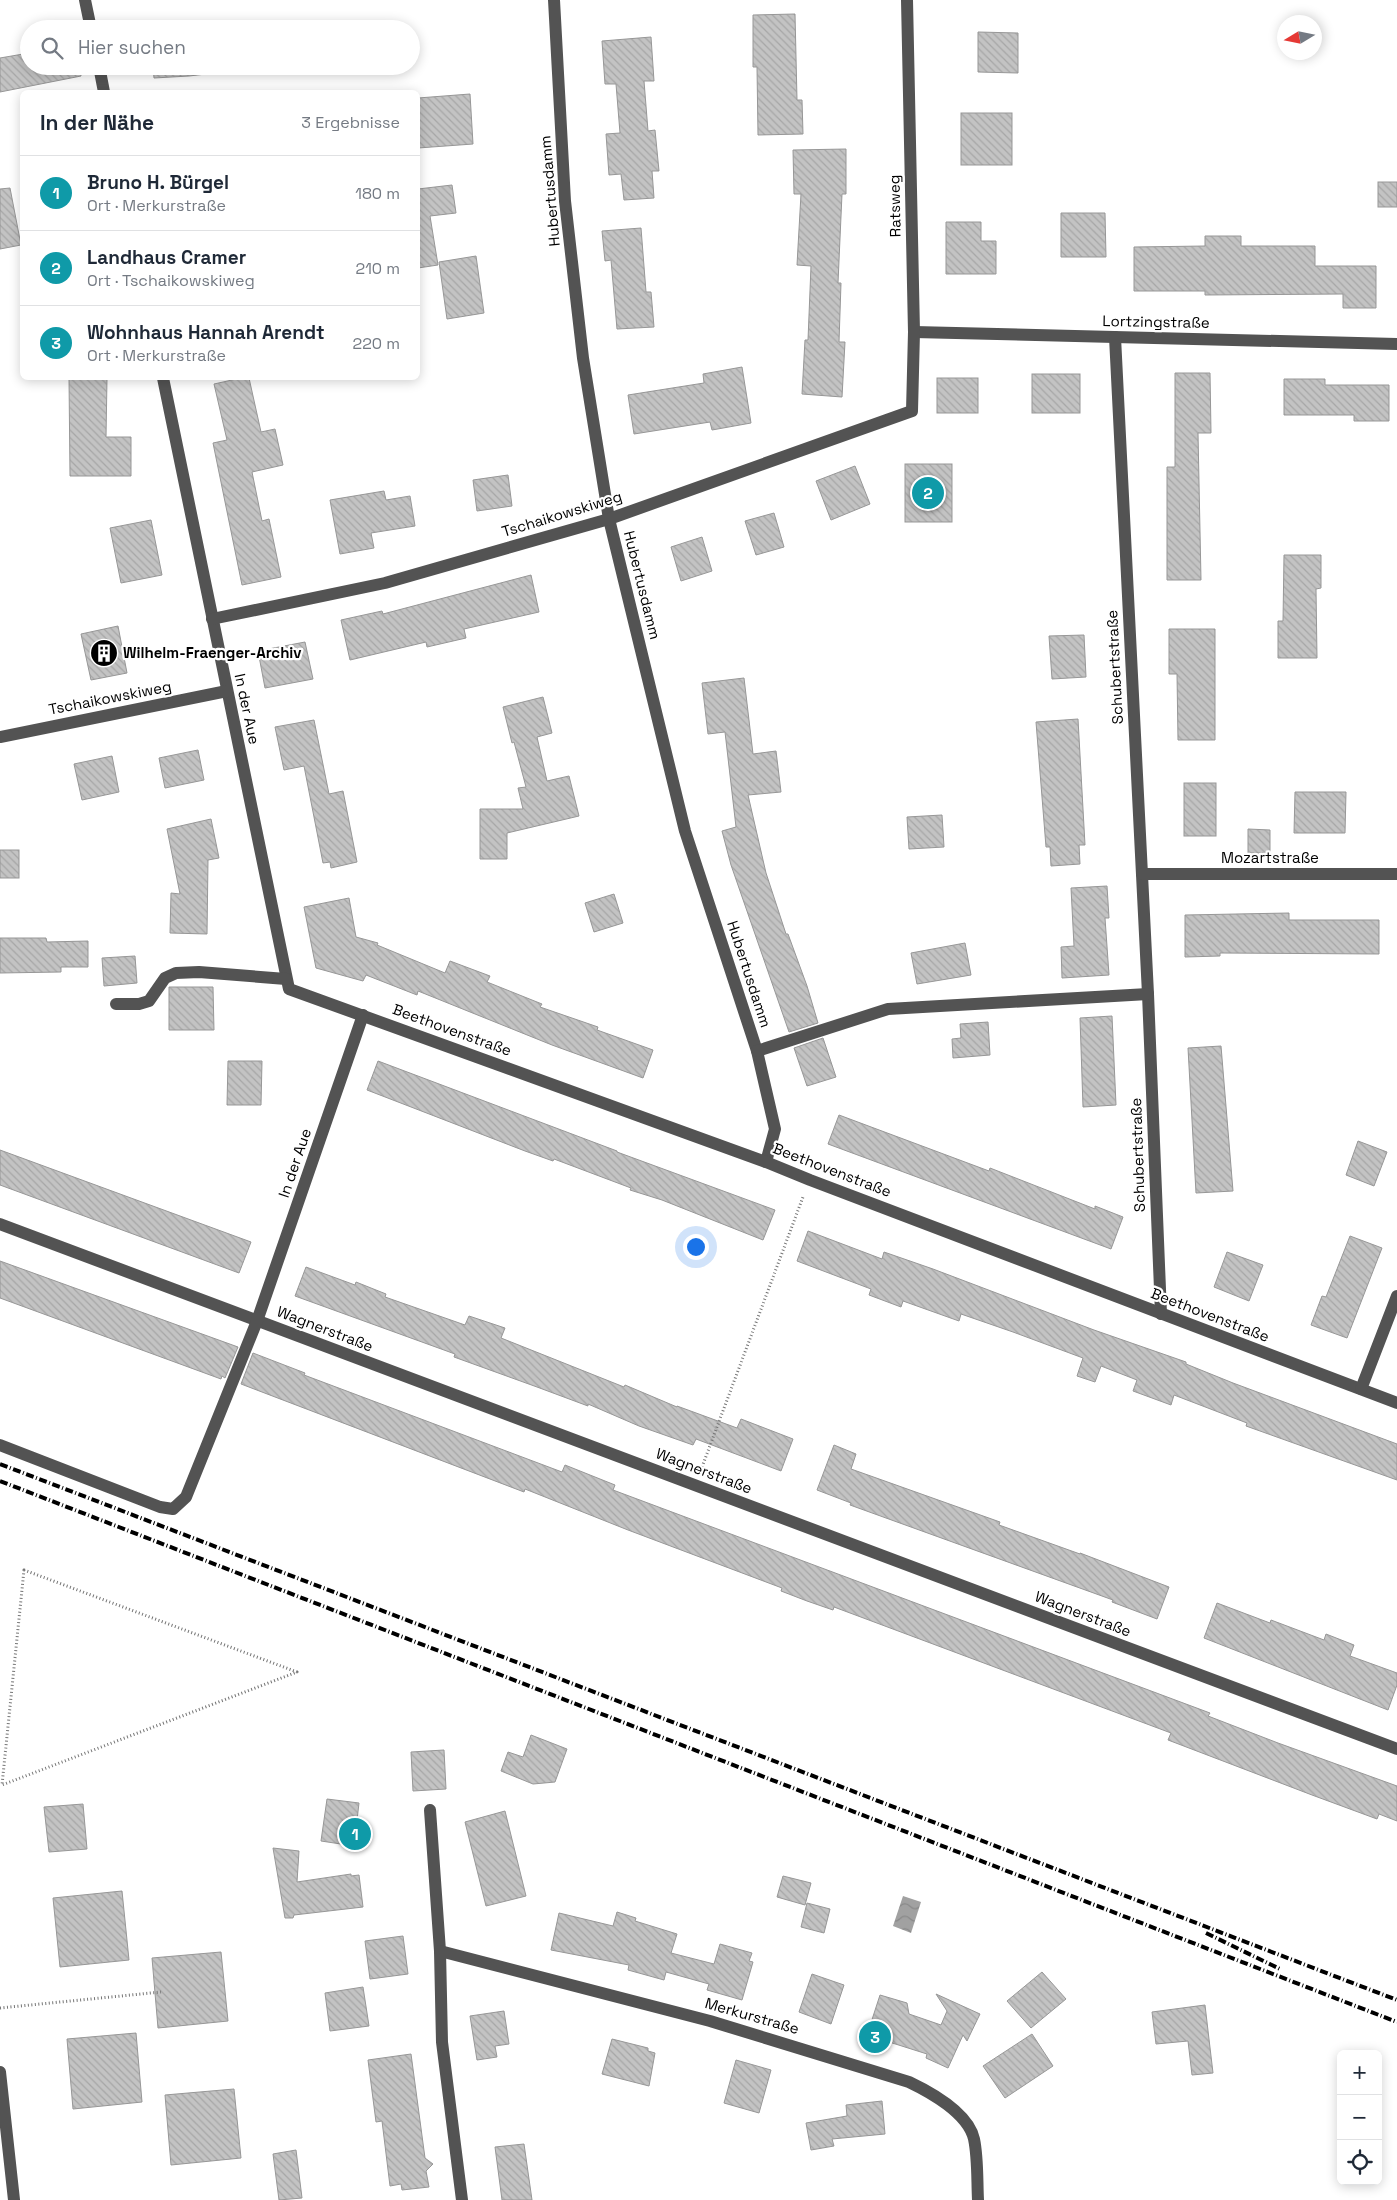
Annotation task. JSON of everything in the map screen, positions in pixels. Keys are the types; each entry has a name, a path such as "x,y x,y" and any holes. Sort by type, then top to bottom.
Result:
{"street":[{"path":"85,0 89,20"},
{"name":"Hubertusdamm","path":"554,0 565,201 582,358 609,519 685,831 757,1051 775,1129 766,1162"},
{"name":"Ratsweg","path":"907,0 914,332 912,411"},
{"path":"101,75 104,90"},
{"name":"Lortzingstraße","path":"914,332 1397,344"},
{"name":"Schubertstraße","path":"1115,337 1148,994 1161,1314"},
{"name":"In der Aue","path":"162,380 288,984"},
{"name":"Tschaikowskiweg","path":"212,619 385,583 609,519 912,411"},
{"name":"Tschaikowskiweg","path":"0,737 227,691"},
{"name":"Mozartstraße","path":"1142,874 1397,874"},
{"name":"Beethovenstraße","path":"116,1004 139,1004 149,1001 165,978 176,973 199,972 288,984 364,1015 766,1162 1397,1403"},
{"path":"757,1051 888,1009 1148,994"},
{"name":"In der Aue","path":"0,1445 160,1507 173,1509 186,1498 257,1321 364,1015"},
{"name":"Wagnerstraße","path":"0,1224 1397,1749"},
{"path":"1361,1389 1397,1296"},
{"path":"430,1810 440,1951 442,2042 462,2200"},
{"name":"Merkurstraße","path":"440,1951 710,2020 909,2082 936,2096 950,2106 961,2117 974,2137 978,2200"},
{"path":"0,2072 1,2100 14,2200"}],"path":[{"path":"696,1485 810,1180"},
{"path":"24,1570 297,1672 39,1771 2,1785 24,1570"},
{"path":"0,2008 161,1992"}],"water":[{"path":"903,1896 921,1902 911,1933 893,1926"}],"building":[{"path":"795,14 797,100 802,100 803,134 758,135 757,67 753,67 753,15"},
{"path":"978,32 1018,33 1018,73 978,72"},
{"path":"651,37 654,81 644,81 648,131 655,130 659,171 652,171 654,198 624,200 621,174 609,175 606,134 620,133 616,84 605,84 602,41"},
{"path":"20,55 20,75 81,76 0,92 0,58"},
{"path":"154,75 197,75 189,76 154,78"},
{"path":"470,94 473,144 420,148 420,98"},
{"path":"961,113 1012,113 1012,165 961,165"},
{"path":"846,149 846,194 842,194 838,283 841,283 839,342 845,342 842,397 802,394 805,340 808,340 811,266 797,265 801,194 794,194 793,150"},
{"path":"1378,182 1397,182 1397,207 1378,207"},
{"path":"452,185 456,213 430,216 438,265 420,268 420,189"},
{"path":"10,188 20,245 0,249 0,189"},
{"path":"1061,213 1105,213 1106,257 1061,257"},
{"path":"946,222 981,222 981,241 996,241 996,274 946,274"},
{"path":"641,228 646,292 651,292 654,327 617,329 611,260 605,261 602,231"},
{"path":"1205,236 1241,236 1241,246 1315,246 1315,266 1376,266 1376,308 1343,308 1343,294 1205,295 1205,291 1134,291 1134,247 1205,246"},
{"path":"476,256 484,313 447,319 439,262"},
{"path":"742,367 751,423 712,430 710,422 634,434 628,395 704,383 703,374"},
{"path":"1175,373 1210,373 1211,433 1198,433 1201,580 1167,580 1167,467 1175,467"},
{"path":"1032,374 1080,374 1080,413 1032,413"},
{"path":"937,378 978,378 978,413 937,413"},
{"path":"1284,379 1325,379 1325,385 1389,385 1389,421 1354,421 1354,415 1284,415"},
{"path":"69,380 107,380 106,437 131,437 131,476 70,476"},
{"path":"232,380 249,380 261,432 275,429 283,465 252,472 262,521 269,519 281,577 242,585 213,443 227,440 214,384"},
{"path":"905,464 952,464 952,522 905,522"},
{"path":"855,466 870,504 831,520 816,481"},
{"path":"508,475 512,506 477,511 473,480"},
{"path":"384,491 386,500 410,496 415,526 371,533 374,548 340,554 330,500"},
{"path":"774,513 784,547 756,555 745,521"},
{"path":"151,520 162,575 121,583 110,528"},
{"path":"702,537 712,571 681,581 671,547"},
{"path":"1284,555 1321,555 1321,588 1316,589 1317,658 1278,658 1278,621 1283,621"},
{"path":"531,575 539,612 464,629 466,638 427,647 426,642 350,660 341,620 382,611 383,614"},
{"name":"Wilhelm-Fraenger-Archiv","path":"118,626 127,673 91,680 81,634"},
{"path":"1169,629 1215,629 1215,740 1178,740 1177,674 1169,674"},
{"path":"1084,635 1086,677 1052,679 1049,636"},
{"path":"305,642 313,679 265,688 258,651"},
{"path":"744,678 753,754 776,751 781,792 748,795 766,873 786,934 788,934 807,986 818,1023 789,1032 731,865 722,831 736,827 725,732 708,734 702,683"},
{"path":"543,697 552,733 537,737 547,781 569,776 579,816 507,833 507,859 480,859 480,809 523,809 518,788 526,787 503,707"},
{"path":"1078,719 1085,845 1079,845 1080,864 1051,866 1050,847 1046,847 1036,722"},
{"path":"314,720 329,794 343,791 357,862 331,868 330,862 323,863 304,766 284,770 275,727"},
{"path":"198,750 204,780 165,788 159,758"},
{"path":"112,756 119,792 82,800 74,764"},
{"path":"1184,783 1216,783 1216,836 1184,836"},
{"path":"1295,792 1346,792 1345,833 1294,833"},
{"path":"942,815 944,847 909,849 907,817"},
{"path":"211,819 219,858 208,860 207,934 170,933 171,893 180,894 167,829"},
{"path":"1248,829 1270,830 1270,853 1248,853"},
{"path":"0,850 19,850 19,878 0,878"},
{"path":"1107,886 1109,918 1105,918 1109,975 1062,978 1061,947 1074,946 1071,888"},
{"path":"614,894 623,923 594,932 585,903"},
{"path":"349,898 356,937 378,943 377,945 445,973 450,961 490,976 487,982 542,1004 540,1007 598,1027 597,1030 653,1050 643,1078 552,1045 418,991 417,995 366,975 363,981 316,968 304,907"},
{"path":"1289,913 1289,920 1379,920 1379,954 1220,953 1220,956 1185,957 1185,915"},
{"path":"0,938 46,938 47,942 88,941 88,967 61,967 61,972 0,973"},
{"path":"965,943 971,975 917,984 911,953"},
{"path":"135,956 137,983 104,986 102,958"},
{"path":"169,987 213,987 214,1030 169,1030"},
{"path":"1112,1016 1116,1105 1083,1107 1080,1018"},
{"path":"988,1022 990,1055 953,1058 952,1039 961,1038 960,1024"},
{"path":"823,1038 836,1077 807,1086 794,1048"},
{"path":"1221,1046 1233,1191 1196,1193 1188,1048"},
{"path":"228,1061 262,1061 261,1105 227,1105"},
{"path":"378,1061 775,1210 763,1240 662,1200 630,1190 631,1188 554,1159 553,1161 525,1151 367,1090"},
{"path":"839,1115 989,1171 990,1168 1095,1209 1095,1206 1123,1217 1111,1249 828,1144"},
{"path":"1358,1141 1387,1152 1374,1186 1346,1175"},
{"path":"0,1150 251,1242 239,1273 0,1185"},
{"path":"808,1231 882,1259 884,1252 933,1269 1094,1330 1186,1362 1186,1364 1233,1383 1397,1444 1397,1480 1246,1426 1247,1423 1174,1395 1171,1405 1133,1391 1137,1380 1101,1366 1095,1382 1077,1376 1083,1358 1013,1332 961,1314 959,1321 903,1301 901,1307 869,1295 871,1289 797,1261"},
{"path":"1350,1236 1382,1248 1347,1338 1311,1325 1322,1296 1326,1297"},
{"path":"1227,1252 1263,1265 1249,1301 1214,1287"},
{"path":"0,1261 238,1347 225,1378 222,1376 221,1379 0,1298"},
{"path":"306,1267 355,1285 356,1282 386,1294 385,1297 465,1325 469,1316 505,1328 501,1338 624,1387 625,1385 677,1407 737,1428 741,1419 793,1439 781,1471 696,1439 693,1445 639,1426 588,1404 588,1406 454,1357 455,1354 295,1296"},
{"path":"253,1353 305,1373 304,1375 562,1472 565,1465 615,1485 613,1490 1210,1713 1208,1716 1397,1786 1397,1821 1379,1814 1377,1819 1312,1795 1168,1740 1171,1733 834,1607 833,1610 807,1601 781,1591 782,1588 525,1489 524,1492 241,1384"},
{"path":"834,1445 856,1454 851,1469 1000,1522 999,1525 1169,1587 1157,1619 1112,1602 1113,1600 850,1505 851,1503 817,1490"},
{"path":"1217,1603 1270,1623 1271,1620 1324,1640 1326,1634 1354,1645 1350,1656 1397,1673 1397,1685 1388,1710 1204,1638"},
{"path":"531,1735 567,1749 555,1782 533,1784 501,1771 508,1752 523,1757"},
{"path":"444,1750 446,1789 413,1791 411,1752"},
{"path":"327,1799 359,1803 354,1846 321,1841"},
{"path":"83,1804 87,1849 49,1852 44,1807"},
{"path":"505,1811 526,1896 486,1906 465,1822"},
{"path":"273,1848 299,1851 297,1882 351,1874 351,1876 359,1875 363,1907 294,1915 293,1918 285,1918"},
{"path":"783,1876 811,1883 805,1905 777,1897"},
{"path":"122,1891 129,1960 60,1967 53,1898"},
{"path":"807,1903 830,1909 824,1933 801,1927"},
{"path":"617,1912 636,1918 635,1921 677,1934 671,1953 714,1964 720,1944 752,1953 749,1961 753,1962 742,2000 707,1990 709,1984 666,1972 664,1980 628,1970 629,1965 551,1950 559,1913 613,1926"},
{"path":"403,1936 408,1974 370,1979 365,1941"},
{"path":"221,1952 228,2021 158,2028 152,1958"},
{"path":"1042,1972 1066,1999 1031,2028 1007,2001"},
{"path":"812,1974 844,1985 831,2024 799,2012"},
{"path":"363,1987 369,2026 330,2031 325,1993"},
{"path":"936,1994 980,2014 967,2041 963,2035 948,2068 926,2058 927,2054 867,2035 880,1995 907,2003 909,2014 941,2025 947,2011"},
{"path":"1205,2005 1213,2073 1192,2075 1188,2041 1156,2044 1152,2012"},
{"path":"504,2011 509,2044 495,2046 497,2057 477,2060 470,2016"},
{"path":"136,2033 142,2102 73,2109 67,2039"},
{"path":"1032,2034 1053,2066 1005,2098 983,2066"},
{"path":"612,2039 648,2048 648,2051 655,2053 649,2086 602,2074"},
{"path":"411,2054 425,2158 433,2164 426,2171 429,2187 402,2190 401,2184 390,2186 382,2121 376,2122 368,2060"},
{"path":"736,2060 771,2070 759,2113 724,2103"},
{"path":"234,2089 241,2158 171,2165 165,2095"},
{"path":"882,2101 885,2134 832,2139 834,2146 811,2150 806,2123 847,2116 846,2105"},
{"path":"524,2144 532,2200 502,2200 495,2147"},
{"path":"296,2150 302,2198 279,2200 273,2154"}],"railway":[{"path":"0,1464 1397,2000"},
{"path":"0,1481 1397,2022"},
{"path":"1206,1933 1280,1969"}],"place":[{"name":"Landhaus Cramer","path":"928,493"},
{"name":"Wilhelm-Fraenger-Archiv","path":"104,653"},
{"name":"Bruno H. Bürgel","path":"355,1834"},
{"name":"Wohnhaus Hannah Arendt","path":"875,2037"}]}
